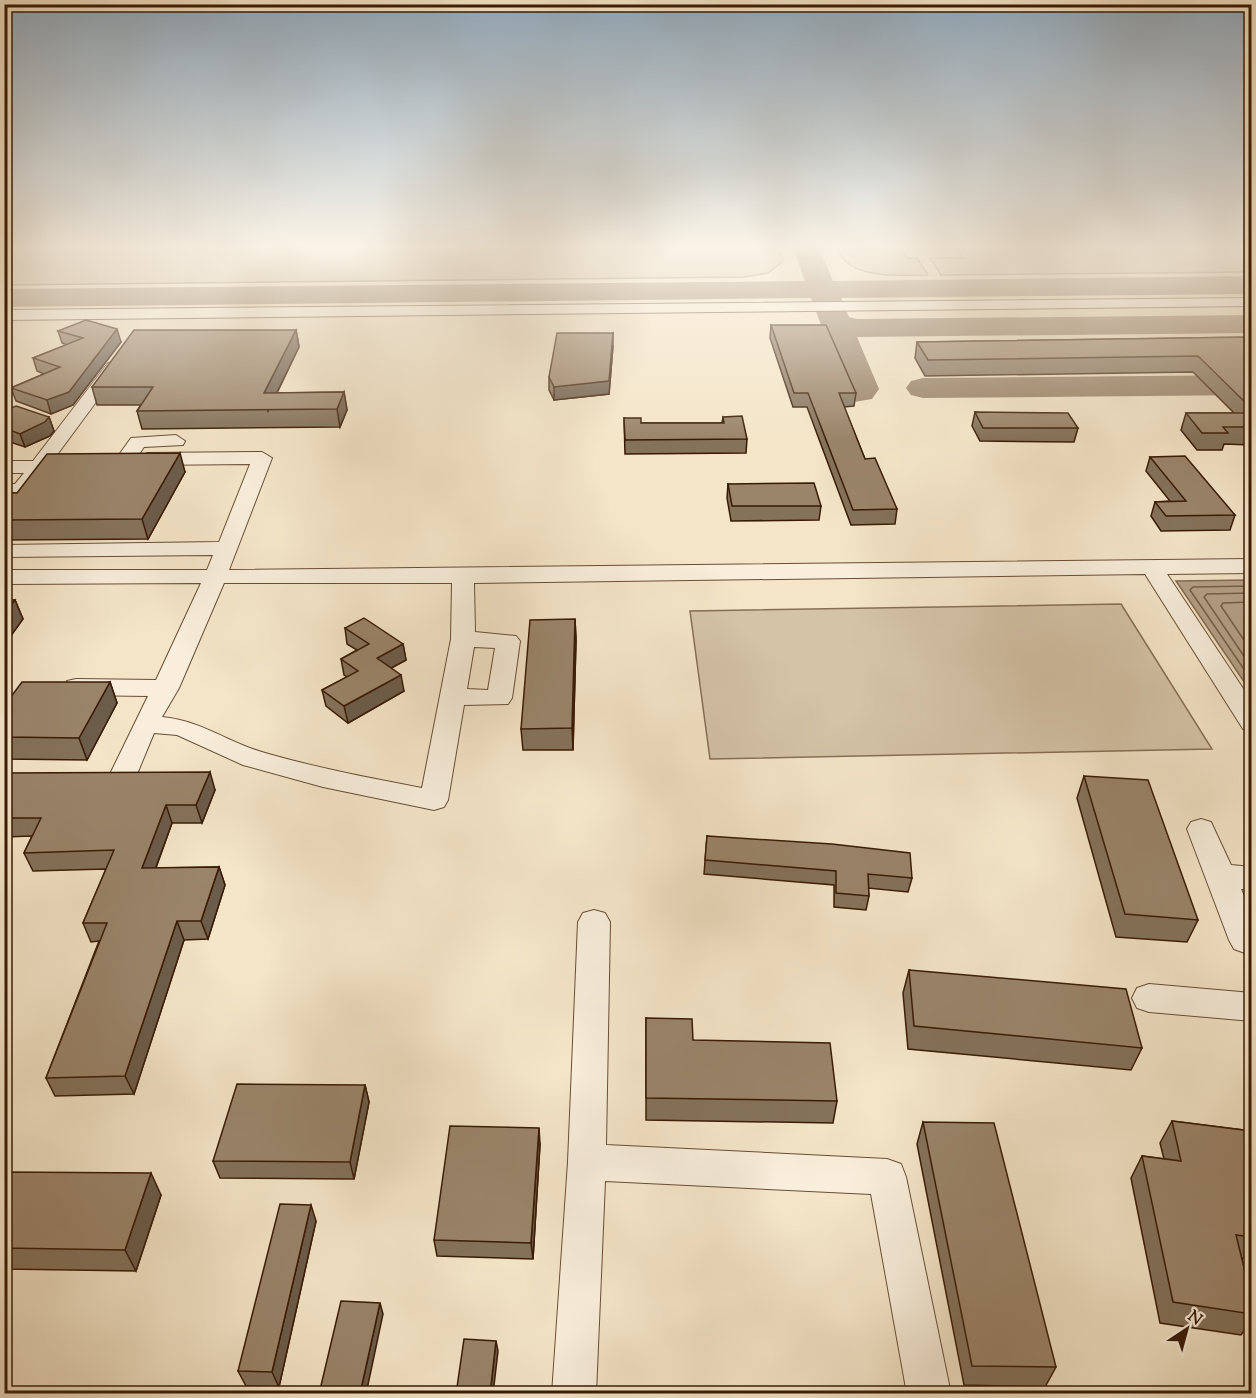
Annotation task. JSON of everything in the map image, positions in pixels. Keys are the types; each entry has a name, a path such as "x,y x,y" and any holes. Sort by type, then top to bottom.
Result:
{"street":[{"path":"4,315 528,310"},
{"path":"138,333 152,314"},
{"path":"4,490 21,490 43,464 124,352"},
{"path":"103,459 262,458 216,576 166,688 145,724 125,772"},
{"path":"4,467 69,460"},
{"path":"4,551 227,548"},
{"path":"4,578 463,576 1251,566"},
{"path":"1152,567 1251,723"},
{"path":"145,724 182,727 253,759 323,778 434,800 455,697 463,639 463,576"},
{"path":"455,697 499,698 508,641 463,639"},
{"path":"50,687 166,688"},
{"path":"1202,829 1245,940"},
{"path":"1221,876 1251,878"},
{"path":"574,1394 587,1162 594,922"},
{"path":"1149,998 1251,1007"},
{"path":"587,1162 887,1177 929,1394"}],"shaded area":[{"path":"1121,604 1212,749 710,759 690,611"}],"water":[{"path":"1252,580 1251,692 1176,581"}],"building":[{"path":"86,320 117,329 69,392 47,400 11,388 60,367 33,358 83,338 58,331"},
{"path":"771,325 826,325 856,393 839,393 865,459 875,458 897,509 853,510 808,393 794,393"},
{"path":"134,330 296,330 264,393 344,392 337,409 137,411 153,387 92,387"},
{"path":"557,333 613,333 609,381 554,387 549,377"},
{"path":"1251,337 1251,356 1249,356 1251,358 1251,408 1198,356 928,360 917,342"},
{"path":"16,406 49,417 45,422 20,434 4,428 4,411"},
{"path":"975,412 1068,413 1078,428 983,428"},
{"path":"1186,413 1251,413 1251,427 1223,427 1228,433 1202,433"},
{"path":"742,416 747,439 625,440 624,418 641,418 641,423 724,423 723,417"},
{"path":"180,453 142,519 4,520 4,493 17,493 47,454"},
{"path":"1185,456 1235,515 1166,516 1155,502 1186,501 1150,457"},
{"path":"814,483 821,506 732,506 728,484"},
{"path":"4,600 15,600 4,614"},
{"path":"364,618 403,644 377,658 401,675 344,706 322,690 358,671 341,659 369,644 345,628"},
{"path":"575,619 572,728 521,729 530,620"},
{"path":"22,682 110,682 79,738 4,737 4,706"},
{"path":"210,772 196,805 166,805 142,868 219,867 201,921 177,921 125,1076 46,1078 107,923 83,923 114,850 24,853 41,818 4,818 4,773"},
{"path":"1084,776 1148,780 1198,920 1125,914"},
{"path":"707,836 832,844 910,853 912,878 868,874 869,896 836,893 836,871 705,860"},
{"path":"909,970 1126,989 1142,1048 914,1026"},
{"path":"646,1018 692,1019 693,1040 830,1043 837,1101 646,1098"},
{"path":"237,1084 365,1085 350,1162 213,1161"},
{"path":"1172,1121 1251,1131 1251,1237 1236,1235 1251,1296 1251,1314 1173,1302 1142,1156 1181,1161"},
{"path":"923,1122 994,1123 1056,1367 972,1366"},
{"path":"450,1126 539,1128 531,1243 434,1240"},
{"path":"4,1172 151,1173 125,1250 4,1248"},
{"path":"280,1204 311,1205 272,1372 238,1371"},
{"path":"341,1301 380,1303 360,1394 319,1394"},
{"path":"464,1339 496,1341 490,1394 456,1394"}],"taxiway":[{"path":"831,310 836,323"},
{"path":"836,323 857,328 1252,324"},
{"path":"836,323 862,389 860,392 848,393"},
{"path":"923,388 1252,385"}]}
